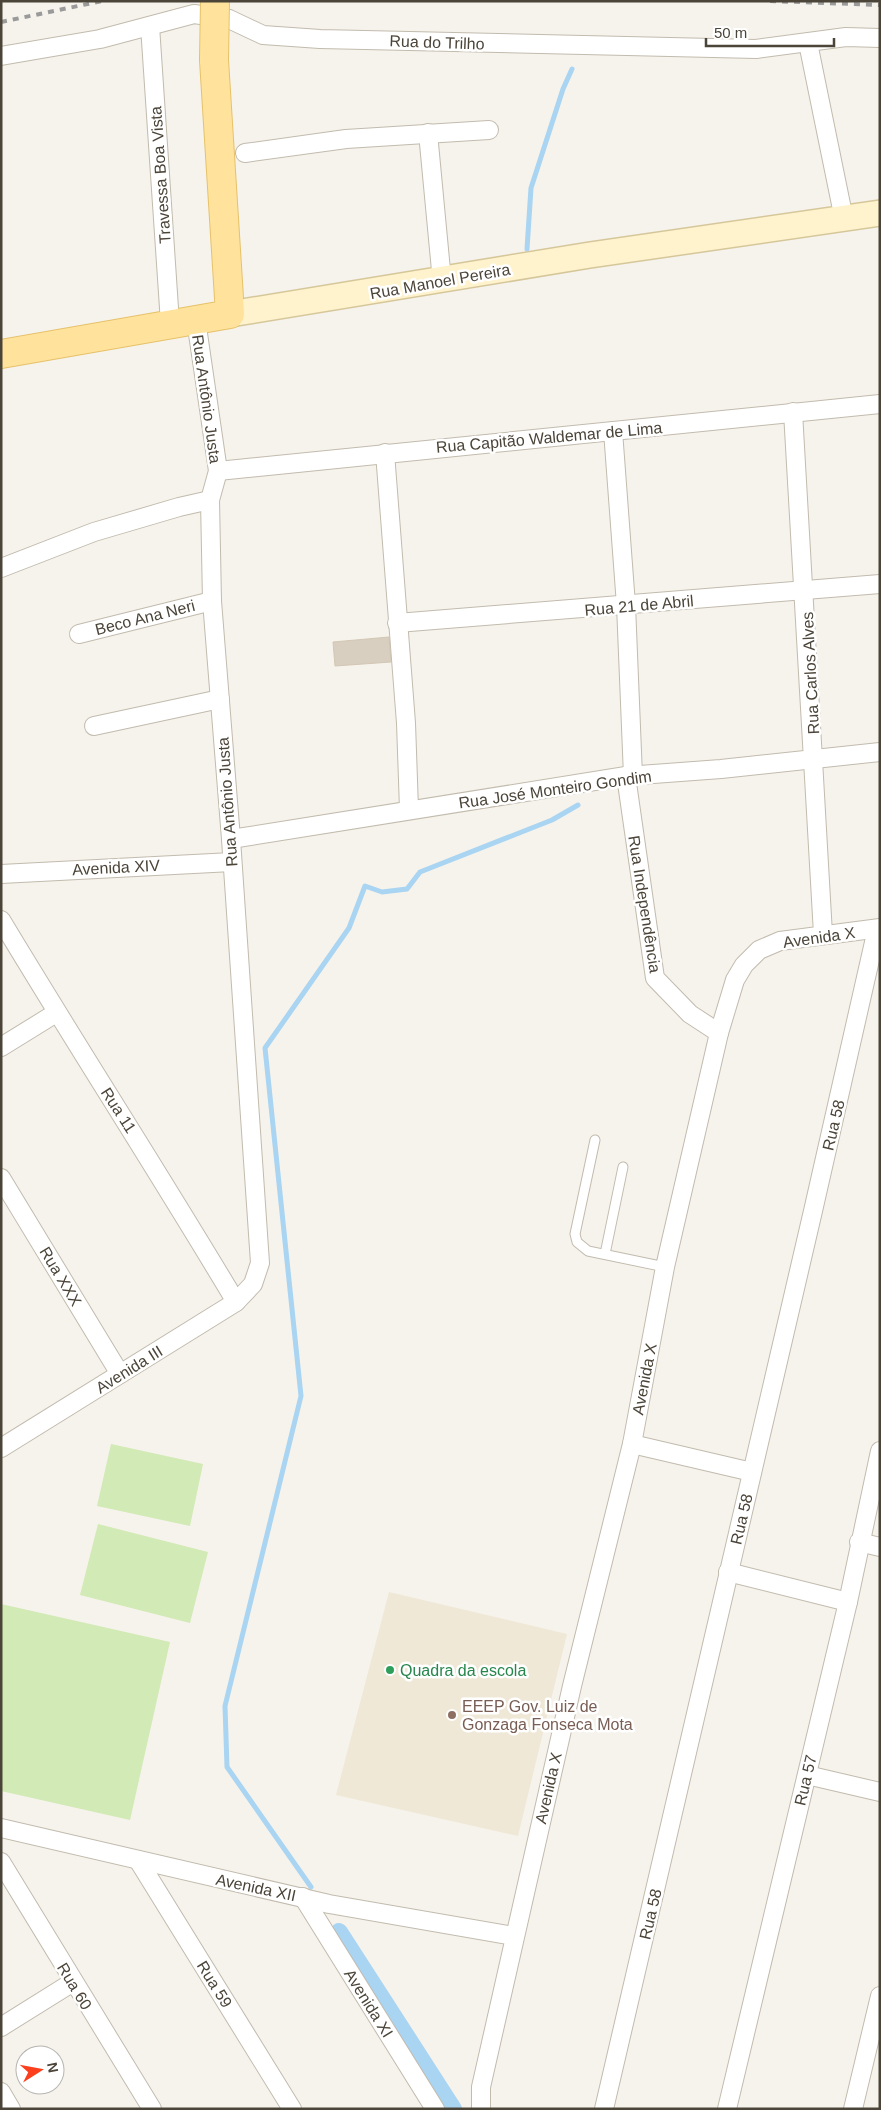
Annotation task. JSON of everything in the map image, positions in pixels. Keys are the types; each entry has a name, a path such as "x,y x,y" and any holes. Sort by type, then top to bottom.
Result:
{"main road":[{"path":"215,1 214,60 230,314"},
{"name":"Rua Manoel Pereira","path":"1,354 230,314"}],"street":[{"name":"Rua do Trilho","path":"1,56 100,39 194,14 229,20 263,35 320,38 756,49 846,37 880,38"},
{"name":"Travessa Boa Vista","path":"150,26 183,322"},
{"path":"808,43 844,219"},
{"path":"245,153 346,139 489,130"},
{"path":"428,133 442,281"},
{"name":"Rua Manoel Pereira","path":"230,314 442,281 590,255 880,213"},
{"name":"Rua Antônio Justa","path":"183,322 218,471 210,500 212,601 231,839 260,1263 253,1284"},
{"name":"Rua Capitão Waldemar de Lima","path":"218,471 880,404"},
{"name":"Rua Carlos Alves","path":"793,412 805,592 823,934"},
{"name":"Rua Independência","path":"613,431 626,605 630,776 655,978 690,1014 719,1033"},
{"path":"385,453 406,722 410,810"},
{"path":"1,568 94,532 163,511 210,500"},
{"name":"Rua 21 de Abril","path":"397,623 805,592 880,584"},
{"name":"Beco Ana Neri","path":"79,634 212,601"},
{"path":"94,726 220,699"},
{"name":"Rua José Monteiro Gondim","path":"231,839 630,776 880,752"},
{"name":"Avenida XIV","path":"1,874 232,862"},
{"name":"Rua 11","path":"1,920 56,1013 155,1166 236,1302"},
{"name":"Avenida X","path":"514,1936 572,1686 632,1444 665,1267 719,1033 735,980 744,965 759,950 780,941 823,934 878,929"},
{"name":"Rua 58","path":"604,2109 878,929"},
{"path":"1,1047 56,1013"},
{"name":"Rua XXX","path":"1,1178 120,1374"},
{"name":"Avenida III","path":"1,1448 236,1302 253,1284"},
{"path":"632,1444 752,1472"},
{"name":"Rua 57","path":"727,2109 848,1602 859,1542 880,1451"},
{"path":"859,1542 880,1547"},
{"path":"728,1572 848,1602"},
{"path":"807,1775 880,1792"},
{"name":"Avenida XII","path":"1,1828 329,1904 514,1936"},
{"name":"Rua 59","path":"138,1860 292,2109"},
{"name":"Rua 60","path":"1,1862 72,1982 152,2109"},
{"name":"Avenida XI","path":"303,1897 435,2109"},
{"path":"481,2109 481,2087 514,1936"},
{"path":"1,2027 72,1982"},
{"path":"853,2109 880,1996"},
{"path":"1,2092 12,2109"}],"lane":[{"path":"595,1140 575,1234 577,1242 582,1248 665,1267"},
{"path":"604,1254 623,1167"}],"shaded area":[{"name":"EEEP Gov. Luiz de Gonzaga Fonseca Mota","path":"389,1592 567,1634 518,1836 336,1795"}],"green space":[{"path":"111,1444 203,1464 190,1526 97,1506"},
{"path":"98,1524 208,1552 190,1623 80,1595"},
{"path":"1,1604 170,1642 130,1820 1,1791"}],"building":[{"path":"389,637 391,662 335,666 333,642"}],"waterway":[{"path":"527,249 531,188 563,89 572,69"},
{"path":"311,1887 227,1767 225,1706 301,1396 265,1048 349,928 365,886 382,892 407,889 420,872 552,820 578,805"},
{"path":"339,1932 453,2109"}],"railway":[{"path":"1,22 102,1"},
{"path":"770,1 880,5"}],"place":[{"name":"Quadra da escola","path":"390,1670"},
{"name":"EEEP Gov. Luiz de Gonzaga Fonseca Mota","path":"452,1715"}]}
